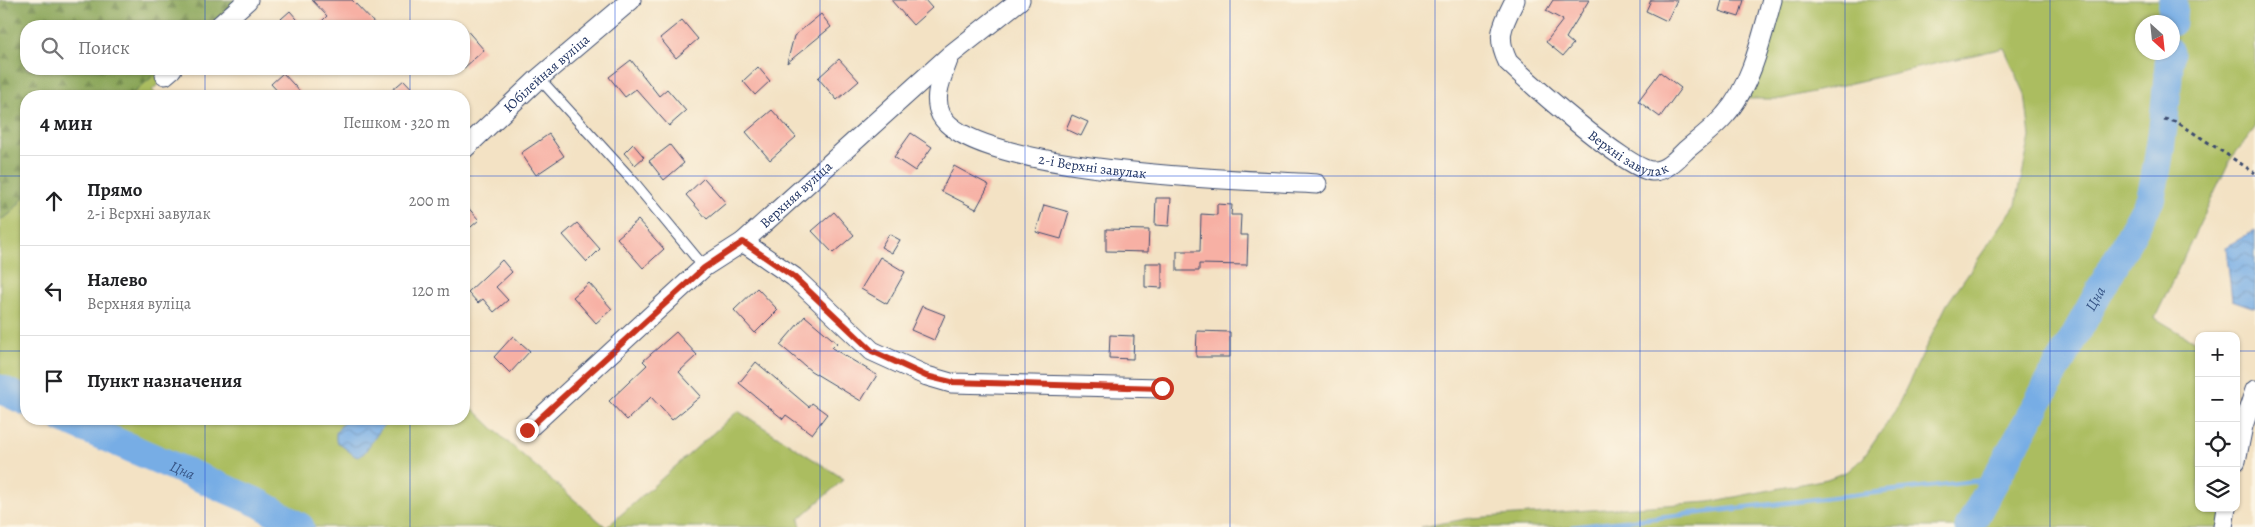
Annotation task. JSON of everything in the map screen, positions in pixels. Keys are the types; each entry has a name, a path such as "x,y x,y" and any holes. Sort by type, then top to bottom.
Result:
{"street":[{"path":"226,20 248,0"},
{"name":"Юбілейная вуліца","path":"470,142 539,78 631,0"},
{"name":"Верхняя вуліца","path":"527,430 704,268 743,242 949,56 1020,0"},
{"name":"Верхні завулак","path":"1515,0 1504,23 1500,38 1502,50 1508,62 1595,136 1638,168 1653,172 1667,167 1726,115 1737,99 1750,69 1772,0"},
{"name":"2-і Верхні завулак","path":"949,56 940,82 937,98 941,114 950,126 978,142 1028,156 1126,172 1317,184"},
{"path":"743,242 794,277 872,351 926,376 951,382 1162,388"},
{"path":"2240,441 2255,390"},
{"path":"2222,527 2225,512"}],"lane":[{"path":"539,78 632,180 704,268"}],"path":[{"path":"2164,119 2177,122 2255,173"}],"green space":[{"path":"0,0 238,0 216,20 20,20 20,75 154,75 137,90 20,90 20,202 10,214 0,220"},
{"path":"1772,0 2255,0 2255,128 2230,160 2155,318 2195,342 2195,512 2225,512 2222,527 1421,527 1471,518 1709,502 1827,479 1848,471 1863,458 1894,413 1947,304 2016,204 2030,137 2025,94 2004,48 1782,99 1737,99"},
{"path":"154,75 169,75 152,90 137,90"},
{"path":"20,202 20,398 0,389 0,220 10,214"},
{"path":"470,406 504,439 606,527 300,527 261,504 77,425 470,425"},
{"path":"738,411 844,479 799,519 801,527 607,527"}],"water":[{"path":"2255,230 2255,308 2232,300 2226,247"},
{"path":"342,425 384,425 364,453 359,457 336,441 336,433"}],"building":[{"path":"312,0 352,0 371,20 323,20 327,16"},
{"path":"891,0 925,0 932,8 913,25"},
{"path":"1553,0 1589,0 1566,38 1573,44 1563,56 1546,42 1563,20 1546,11"},
{"path":"1651,0 1677,0 1667,21 1646,11"},
{"path":"1722,0 1744,0 1739,17 1719,11"},
{"path":"290,11 298,20 280,20"},
{"path":"821,14 831,27 787,63 794,36"},
{"path":"682,20 698,39 676,58 660,38"},
{"path":"470,34 484,50 470,63"},
{"path":"839,59 859,81 837,100 818,78"},
{"path":"631,60 659,96 667,89 686,111 669,126 636,89 625,97 609,77"},
{"path":"758,67 770,81 755,95 743,81"},
{"path":"1660,72 1681,88 1660,117 1638,101"},
{"path":"281,75 285,75 299,90 276,90 271,84"},
{"path":"404,80 413,90 392,90"},
{"path":"772,110 796,137 770,160 746,132"},
{"path":"1072,115 1088,122 1081,136 1066,129"},
{"path":"911,133 932,147 915,171 894,157"},
{"path":"549,134 564,156 536,175 521,153"},
{"path":"633,144 644,157 635,165 624,153"},
{"path":"670,145 684,163 664,180 649,161"},
{"path":"954,166 989,185 976,209 941,191"},
{"path":"704,178 726,203 707,219 686,195"},
{"path":"1156,198 1171,198 1169,226 1155,225"},
{"path":"1217,204 1232,205 1231,215 1241,215 1240,235 1248,235 1247,265 1199,264 1199,271 1177,271 1177,251 1200,251 1201,214 1217,215"},
{"path":"1044,205 1069,212 1061,239 1036,232"},
{"path":"470,210 479,220 470,228"},
{"path":"834,212 854,235 833,253 812,231"},
{"path":"638,220 664,249 643,268 617,238"},
{"path":"577,223 600,249 587,262 563,235"},
{"path":"1106,229 1149,230 1148,252 1106,251"},
{"path":"889,234 900,240 892,253 881,247"},
{"path":"880,257 905,272 887,304 861,289"},
{"path":"502,260 512,272 496,287 508,300 494,312 483,299 478,303 470,294 470,290"},
{"path":"1145,263 1162,263 1162,288 1145,287"},
{"path":"589,283 612,309 596,323 573,297"},
{"path":"757,288 778,310 755,333 734,310"},
{"path":"922,306 945,315 934,340 911,330"},
{"path":"805,316 837,343 832,348 877,375 861,401 811,371 780,345"},
{"path":"1197,331 1230,332 1230,357 1196,357"},
{"path":"676,332 697,355 679,372 701,396 672,420 651,397 627,420 609,401 647,365 643,361"},
{"path":"1110,335 1134,336 1133,359 1109,358"},
{"path":"513,336 530,351 510,373 494,357"},
{"path":"756,362 809,407 812,403 827,414 812,434 786,415 783,419 739,383"}],"waterway":[{"name":"Цна","path":"2172,15 2173,0"},
{"name":"Цна","path":"1969,527 2150,200 2161,145 2169,60"},
{"name":"Цна","path":"0,389 20,398"},
{"name":"Цна","path":"77,425 261,504 300,527"},
{"path":"1573,527 1995,479"}],"route":[{"path":"527,430 704,268 743,242 794,277 872,351 926,376 951,382 1162,388"}]}
